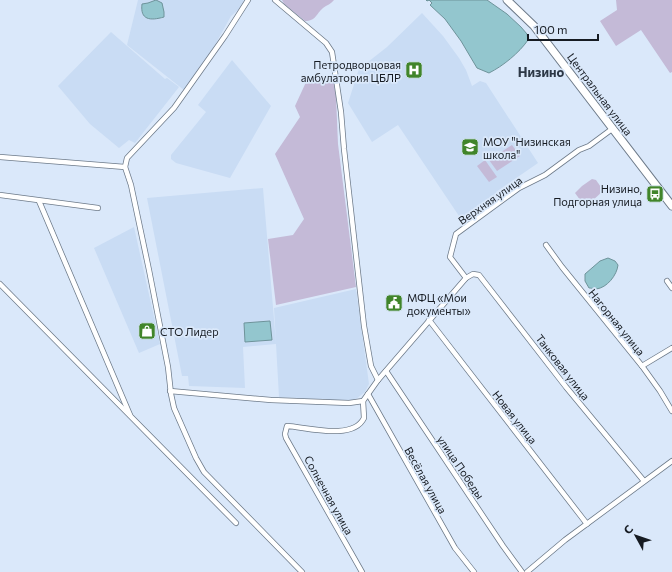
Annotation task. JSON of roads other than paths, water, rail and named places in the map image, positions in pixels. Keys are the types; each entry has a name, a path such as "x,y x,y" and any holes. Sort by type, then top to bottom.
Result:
{"street":[{"path":"248,0 221,42 174,108 127,158 125,168 131,185 149,270 168,367 170,390 174,408 196,458 204,472 302,572"},
{"path":"275,0 326,43 332,52 341,112 364,326 371,366 378,380"},
{"name":"Центральная улица","path":"507,0 534,26 672,206"},
{"name":"Верхняя улица","path":"466,278 450,257 456,234 519,188 545,175 579,150 588,146 612,129"},
{"path":"0,156 125,168"},
{"path":"0,195 98,208"},
{"path":"39,201 130,417"},
{"name":"Нагорная улица","path":"546,245 642,366 672,411"},
{"name":"Танковая улица","path":"466,278 474,274 479,275 566,387 644,481"},
{"path":"170,390 271,400 349,403 363,401 386,370 466,278"},
{"path":"667,281 672,288"},
{"path":"0,284 236,523"},
{"name":"Новая улица","path":"429,320 587,524"},
{"path":"642,366 672,348"},
{"name":"улица Победы","path":"386,370 503,546 522,572"},
{"name":"Весёлая улица","path":"368,394 455,548 474,572"},
{"name":"Солнечная улица","path":"362,572 285,434 287,426 332,432 351,429 360,424 364,418 363,401"},
{"path":"527,572 564,540 672,461"}],"place":[{"name":"Петродворцовая амбулатория ЦБЛР","path":"414,70"},
{"name":"МОУ \"Низинская школа\"","path":"470,147"},
{"name":"Низино, Подгорная улица","path":"655,194"},
{"name":"МФЦ «Мои документы»","path":"394,303"},
{"name":"СТО Лидер","path":"147,331"}],"district":[{"name":"Низино","path":"541,72"}]}
